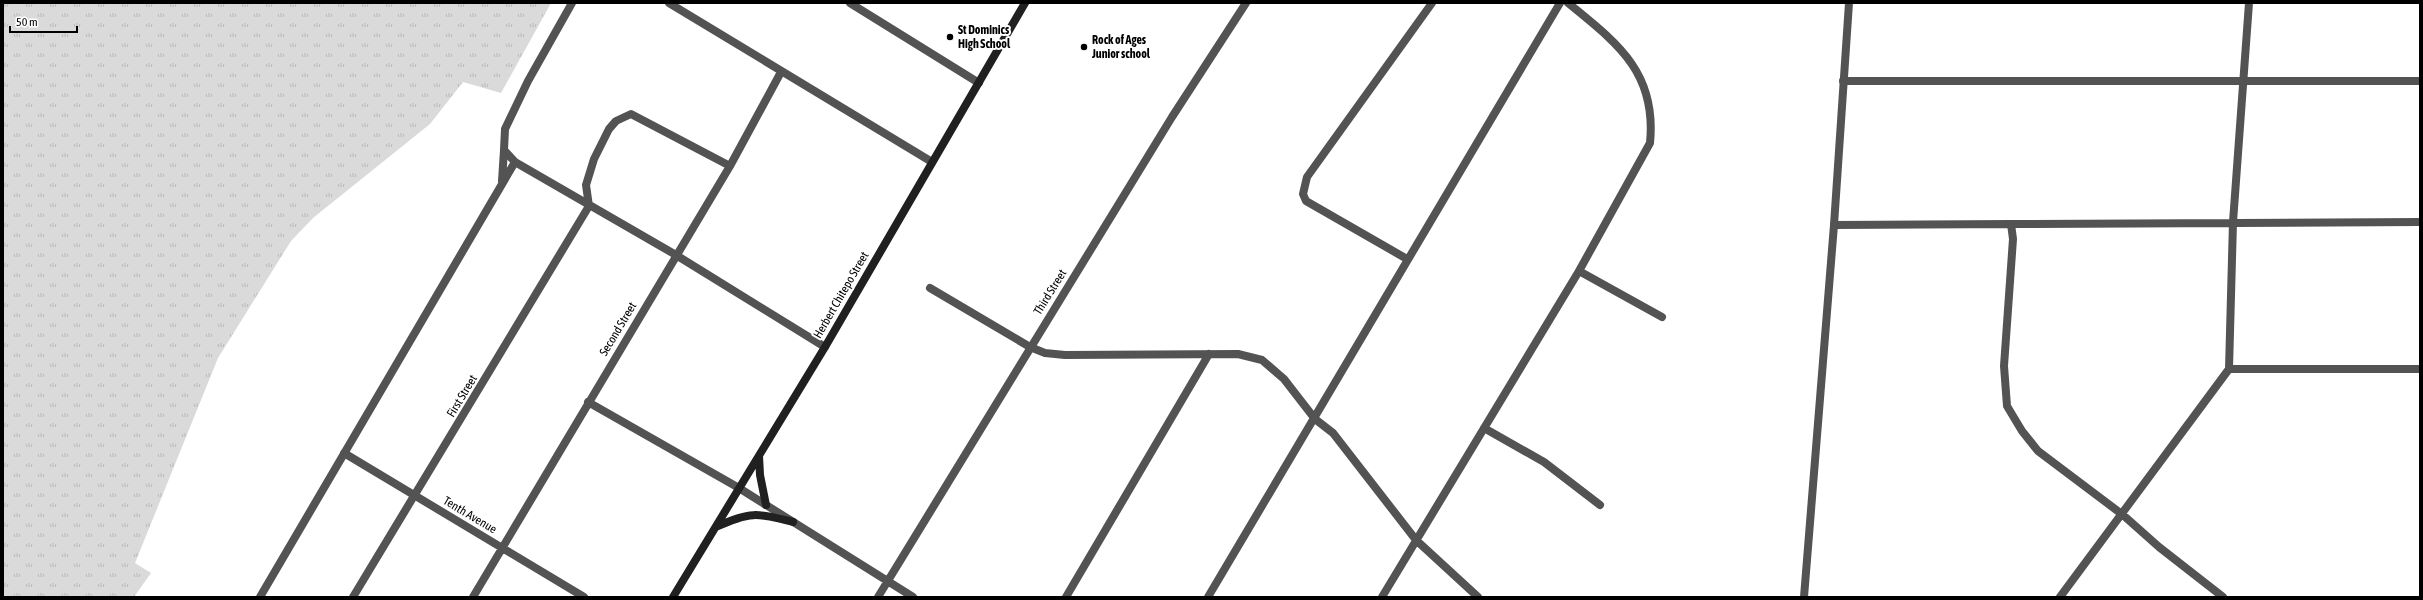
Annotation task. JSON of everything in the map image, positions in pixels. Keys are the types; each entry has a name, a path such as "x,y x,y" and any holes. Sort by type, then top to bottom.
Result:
{"main road":[{"name":"Herbert Chitepo Street","path":"673,597 825,347 1025,3"},
{"path":"759,455 760,475 766,505"},
{"path":"716,527 738,517 753,514 764,514 793,522"}],"street":[{"path":"501,184 505,129 528,81 572,3"},
{"path":"669,3 932,162"},
{"path":"850,3 979,83"},
{"name":"Third Street","path":"878,597 1172,117 1246,3"},
{"path":"1407,259 1306,201 1304,187 1307,177 1432,3"},
{"path":"1208,597 1315,419 1407,259 1560,3"},
{"path":"1382,597 1579,271 1650,143 1652,120 1649,98 1636,71 1615,41 1568,3"},
{"path":"1804,597 1834,225 1849,3"},
{"path":"2060,597 2123,515 2229,369 2233,222 2249,3"},
{"name":"Second Street","path":"474,597 588,402 730,166 781,72"},
{"path":"1843,81 2420,81"},
{"path":"590,206 586,185 594,159 609,129 616,120 630,114 730,166"},
{"path":"504,150 515,162 676,255 825,347"},
{"path":"260,597 515,162"},
{"name":"First Street","path":"354,597 416,497 590,206"},
{"path":"1834,225 2420,222"},
{"path":"2011,224 2013,239 2004,366 2007,406 2022,431 2038,451 2123,515 2159,547 2223,597"},
{"path":"1579,271 1662,317"},
{"path":"930,288 1030,347 1045,353 1065,355 1238,354 1262,360 1284,379 1315,419 1333,433 1416,540 1478,597"},
{"path":"1066,597 1209,354"},
{"path":"2229,369 2420,369"},
{"path":"588,402 739,488 913,597"},
{"path":"1484,428 1544,462 1600,505"},
{"name":"Tenth Avenue","path":"344,453 584,597"}],"green space":[{"path":"3,3 551,3 501,93 463,82 430,124 313,218 291,241 218,358 135,563 151,573 134,597 3,597"}],"place":[{"name":"St Dominics High School","path":"950,37"},
{"name":"Rock of Ages Junior school","path":"1084,47"}]}
